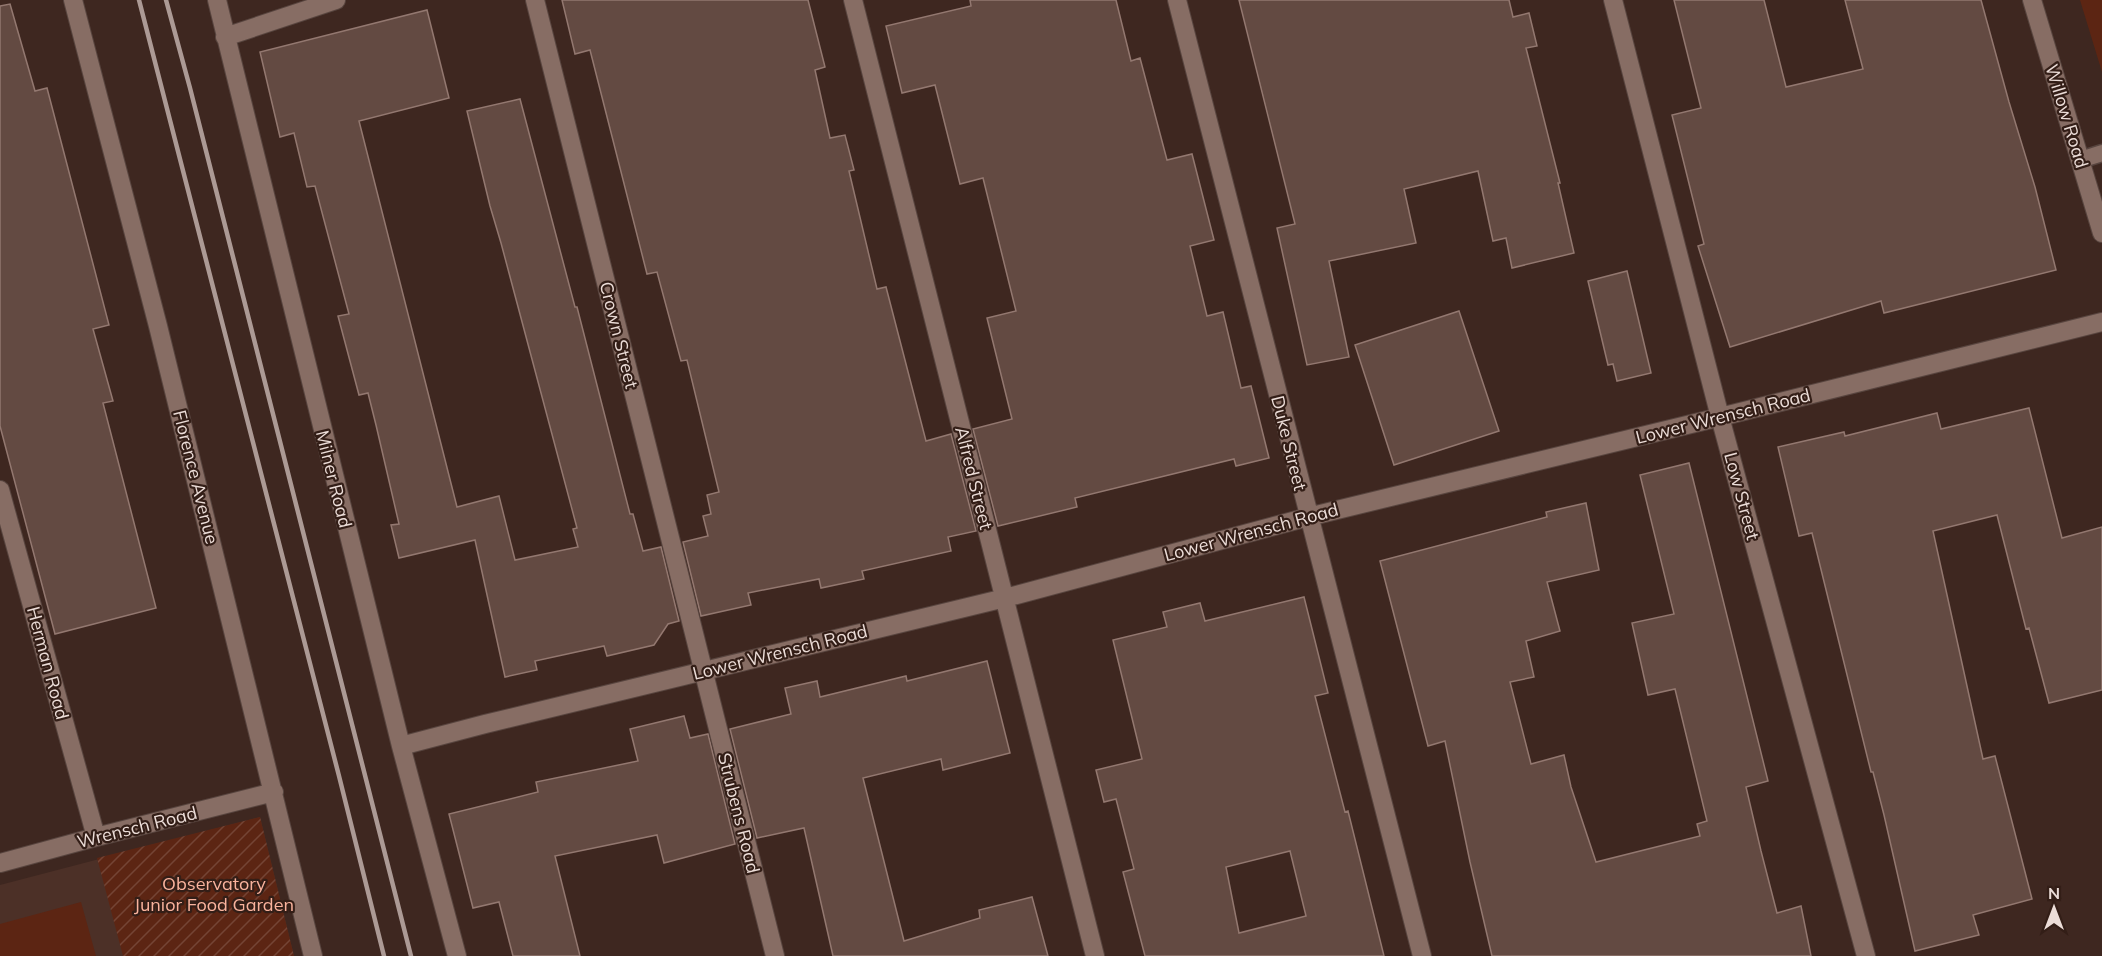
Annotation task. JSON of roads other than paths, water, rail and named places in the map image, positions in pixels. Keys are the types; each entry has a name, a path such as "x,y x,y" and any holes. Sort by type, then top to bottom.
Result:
{"street":[{"name":"Florence Avenue","path":"73,0 158,326 313,956"},
{"name":"Milner Road","path":"216,0 400,746 457,956"},
{"path":"225,37 336,0"},
{"name":"Crown Street","path":"535,0 703,671"},
{"name":"Alfred Street","path":"853,0 1095,956"},
{"name":"Duke Street","path":"1177,0 1422,956"},
{"name":"Low Street","path":"1613,0 1720,417 1866,956"},
{"name":"Willow Road","path":"2032,0 2102,233"},
{"name":"Lower Wrensch Road","path":"400,746 1005,598 1308,517 2102,322"},
{"name":"Herman Road","path":"0,490 96,837"},
{"name":"Strubens Road","path":"703,671 775,956"},
{"name":"Wrensch Road","path":"0,863 274,792"}],"lane":[{"path":"2080,160 2102,153"}],"railway":[{"path":"139,0 384,956"},
{"path":"166,0 411,956"}],"park label":[{"name":"Observatory Junior Food Garden","path":"214,893"}]}
